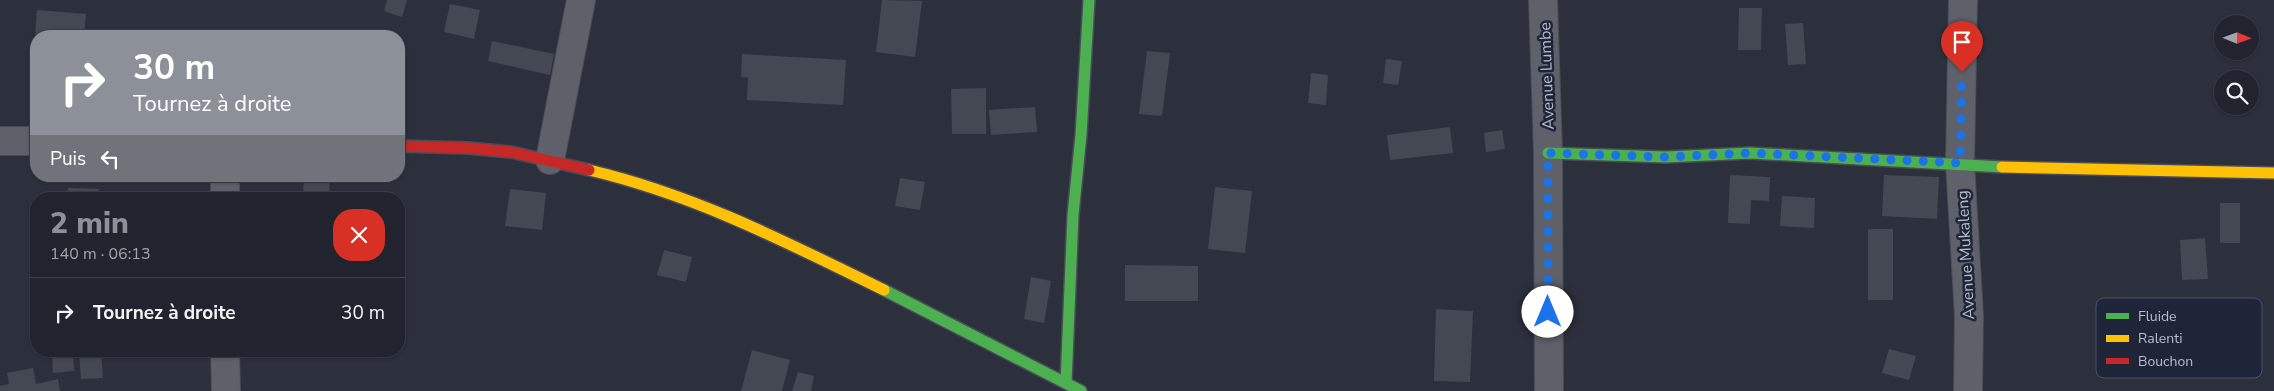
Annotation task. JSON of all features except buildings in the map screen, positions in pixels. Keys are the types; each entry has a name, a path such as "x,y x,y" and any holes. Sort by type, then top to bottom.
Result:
{"street":[{"path":"550,160 581,0"},
{"path":"1066,384 1073,215 1082,135 1089,0"},
{"name":"Avenue Lumbe","path":"1543,0 1548,153 1549,391"},
{"name":"Avenue Mukaleng","path":"1963,0 1960,163 1969,316 1968,391"},
{"path":"0,141 30,141"},
{"path":"405,146 468,148 512,152 550,160 686,198 750,224 909,302 1081,391"},
{"path":"1548,153 1666,157 1750,153 1960,163 2004,167 2274,173"},
{"path":"224,357 226,391"}],"traffic: fast":[{"path":"1066,383 1073,215 1081,135 1089,0"},
{"path":"1548,153 1666,157 1750,153 2002,167"},
{"path":"884,290 1081,391"}],"traffic: slow":[{"path":"2002,167 2274,173"},
{"path":"589,170 628,180 703,206 776,238 884,290"}],"traffic: jam":[{"path":"405,146 468,148 511,152 589,170"}],"route":[{"path":"1548,312 1548,153 1666,157 1750,153 1960,163 1962,72"}]}
